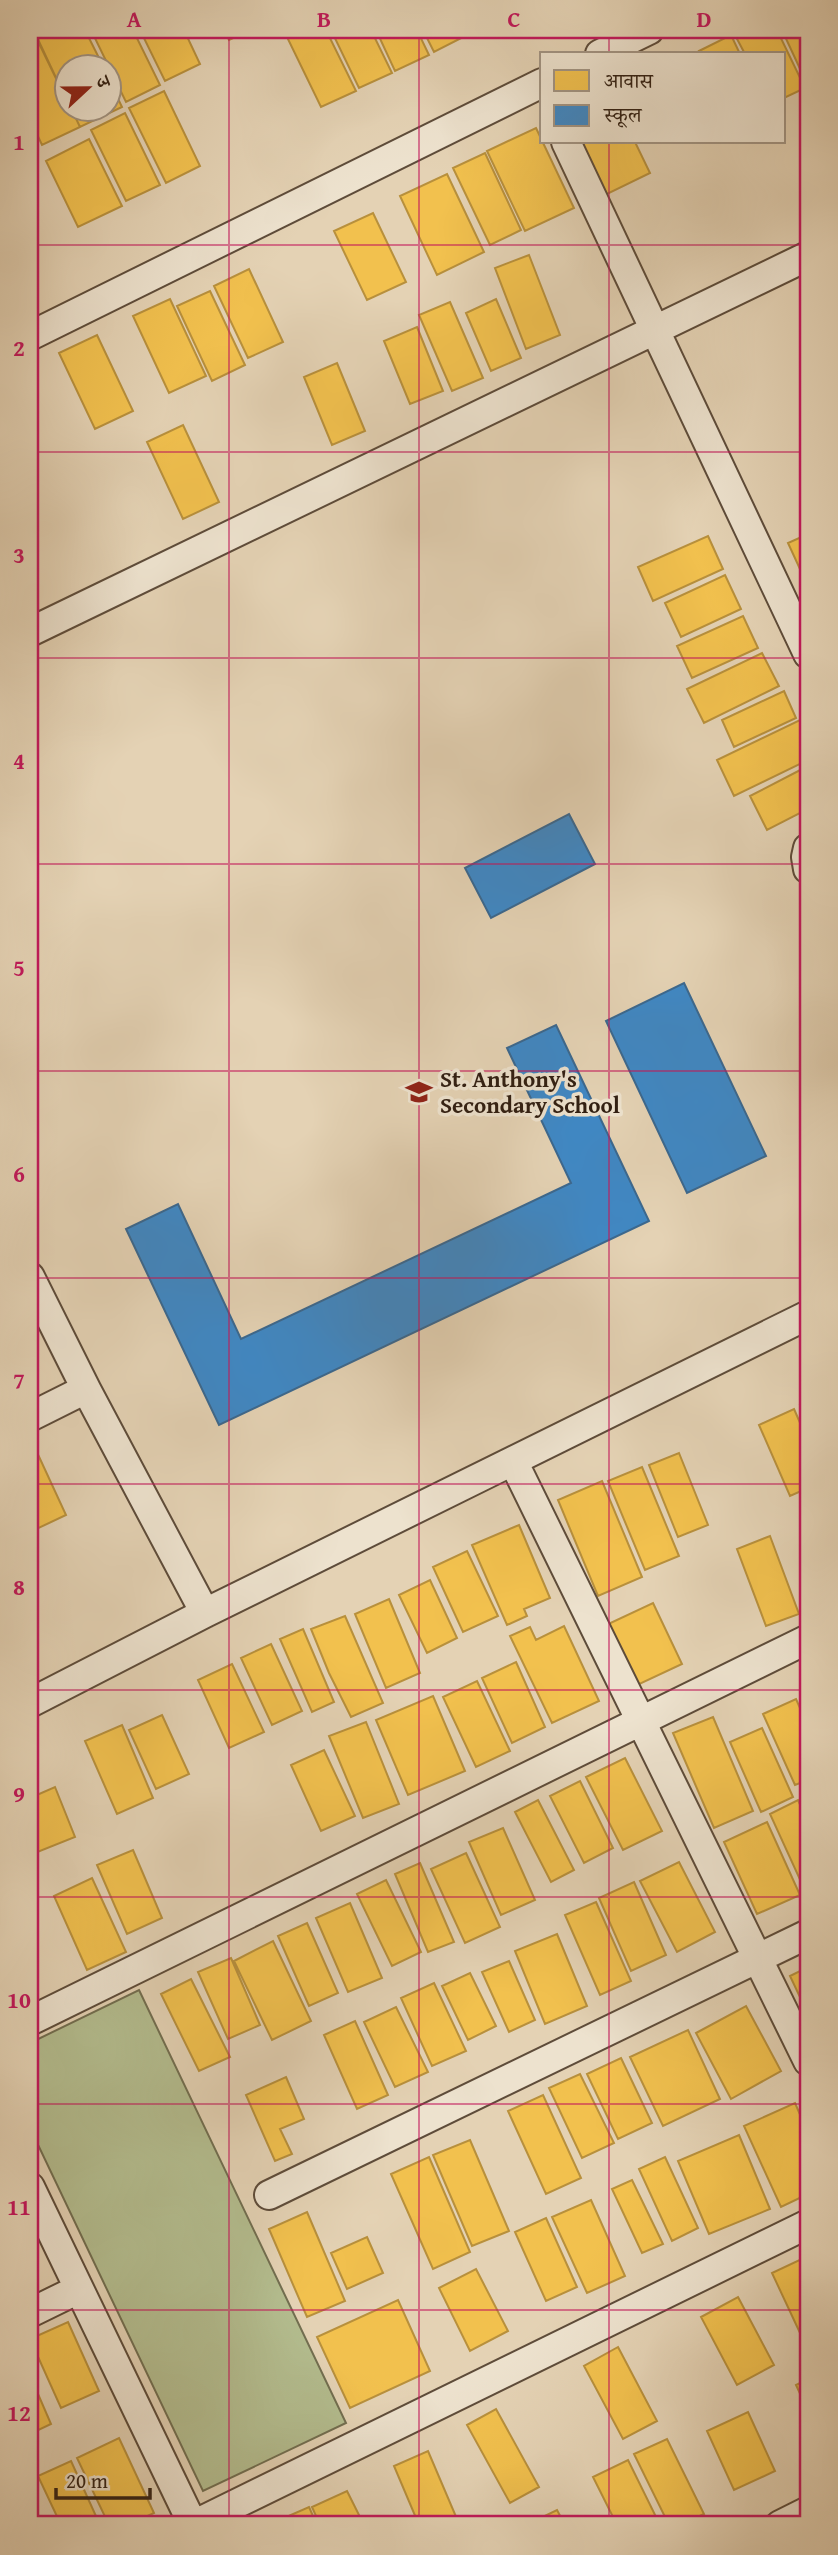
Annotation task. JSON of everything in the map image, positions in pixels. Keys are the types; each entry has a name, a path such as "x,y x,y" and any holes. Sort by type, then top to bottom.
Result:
{"street":[{"path":"604,52 649,30"},
{"path":"30,336 540,86"},
{"path":"567,144 808,654"},
{"path":"30,632 808,257"},
{"path":"808,848 808,869"},
{"path":"30,1277 86,1390 205,1613"},
{"path":"30,1703 205,1613 808,1315"},
{"path":"30,1417 86,1390"},
{"path":"513,1461 808,2061"},
{"path":"30,2021 808,1639"},
{"path":"269,2195 808,1934"},
{"path":"30,2187 193,2525 808,2224"},
{"path":"30,2313 79,2289"},
{"path":"780,2525 808,2511"}],"green space":[{"path":"139,1990 346,2423 203,2491 30,2128 30,2043"}],"building: आवास":[{"path":"85,30 96,52 52,52 52,70 33,31"},
{"path":"91,30 133,30 160,85 126,102 122,94 122,52 102,52"},
{"path":"140,30 184,30 200,64 165,81"},
{"path":"224,30 251,30 229,40"},
{"path":"297,30 326,30 356,91 321,107 286,35"},
{"path":"331,30 371,30 392,73 359,88"},
{"path":"376,30 417,30 429,55 395,71"},
{"path":"423,30 469,30 471,33 434,52"},
{"path":"752,30 777,30 805,88 786,97 786,52 744,52 736,37"},
{"path":"782,30 808,30 808,86"},
{"path":"35,33 52,69 52,122 78,122 80,127 42,145 30,119 30,36"},
{"path":"731,35 739,52 700,52"},
{"path":"164,91 200,166 166,183 129,108"},
{"path":"125,113 160,185 126,201 91,130 107,122 122,122 122,114"},
{"path":"78,122 90,122 80,127"},
{"path":"536,128 540,144 544,144 574,208 525,231 487,151"},
{"path":"89,139 122,206 78,227 46,161"},
{"path":"581,144 636,144 650,173 605,195"},
{"path":"485,153 521,230 490,245 453,168"},
{"path":"447,174 484,252 437,275 400,196"},
{"path":"373,213 406,282 367,300 334,231"},
{"path":"529,255 560,335 526,349 495,268"},
{"path":"249,269 283,342 248,358 214,286"},
{"path":"210,291 245,365 212,381 177,306"},
{"path":"170,299 206,376 169,393 133,316"},
{"path":"496,299 521,358 491,371 466,313"},
{"path":"450,302 483,378 452,391 419,315"},
{"path":"417,327 443,391 410,404 384,341"},
{"path":"97,335 133,411 95,429 59,353"},
{"path":"337,363 365,431 332,445 304,377"},
{"path":"183,425 219,502 183,519 147,442"},
{"path":"808,534 808,579 805,580 788,543"},
{"path":"708,536 723,569 653,601 638,567"},
{"path":"725,575 741,609 681,637 665,603"},
{"path":"743,616 758,648 692,678 677,646"},
{"path":"762,653 779,686 704,723 687,689"},
{"path":"784,691 796,718 734,747 722,720"},
{"path":"800,720 808,738 808,760 734,796 717,760"},
{"path":"808,766 808,809 767,830 750,796"},
{"path":"808,1402 808,1426 800,1405"},
{"path":"794,1409 808,1441 808,1488 790,1496 759,1425"},
{"path":"35,1448 66,1515 30,1532 30,1450"},
{"path":"679,1453 708,1525 678,1537 649,1465"},
{"path":"642,1467 679,1556 645,1570 608,1481"},
{"path":"602,1481 642,1577 598,1596 558,1500"},
{"path":"519,1525 550,1598 524,1609 527,1616 507,1625 472,1545"},
{"path":"770,1536 799,1614 766,1626 737,1549"},
{"path":"467,1551 498,1616 463,1632 433,1567"},
{"path":"430,1580 457,1638 427,1653 399,1595"},
{"path":"389,1599 420,1673 386,1688 355,1614"},
{"path":"653,1603 682,1664 633,1687 604,1626"},
{"path":"345,1616 383,1703 351,1717 311,1629"},
{"path":"564,1626 599,1701 552,1723 510,1636 530,1627 536,1640"},
{"path":"303,1629 334,1702 312,1712 280,1639"},
{"path":"271,1644 302,1711 272,1725 241,1658"},
{"path":"516,1662 545,1727 512,1743 482,1678"},
{"path":"232,1664 264,1732 229,1748 198,1680"},
{"path":"477,1681 510,1751 476,1767 443,1697"},
{"path":"433,1696 465,1771 408,1795 376,1720"},
{"path":"796,1699 808,1726 808,1780 795,1785 763,1714"},
{"path":"162,1715 189,1774 156,1789 129,1730"},
{"path":"713,1717 753,1811 714,1828 673,1733"},
{"path":"366,1722 399,1804 363,1818 329,1736"},
{"path":"122,1725 153,1798 117,1814 85,1741"},
{"path":"762,1728 793,1797 761,1812 730,1742"},
{"path":"324,1750 355,1816 321,1831 291,1765"},
{"path":"625,1758 662,1831 623,1850 586,1777"},
{"path":"580,1781 613,1848 584,1863 550,1796"},
{"path":"55,1787 75,1837 35,1853 30,1840 30,1798"},
{"path":"538,1800 574,1870 551,1882 515,1812"},
{"path":"798,1800 808,1823 808,1881 802,1884 770,1814"},
{"path":"767,1822 800,1895 757,1914 724,1842"},
{"path":"503,1828 535,1900 501,1915 469,1842"},
{"path":"133,1850 162,1918 127,1934 97,1865"},
{"path":"466,1853 500,1927 465,1943 431,1869"},
{"path":"679,1862 715,1932 677,1952 640,1881"},
{"path":"420,1863 454,1942 428,1952 395,1874"},
{"path":"92,1878 126,1952 87,1970 54,1896"},
{"path":"386,1880 421,1952 392,1966 357,1894"},
{"path":"634,1882 666,1955 631,1971 599,1898"},
{"path":"596,1902 631,1981 600,1995 565,1915"},
{"path":"350,1903 382,1978 348,1992 316,1918"},
{"path":"307,1923 338,1993 309,2006 278,1936"},
{"path":"557,1934 587,2006 545,2024 515,1951"},
{"path":"273,1941 311,2021 272,2040 234,1961"},
{"path":"231,1958 260,2025 228,2039 198,1972"},
{"path":"509,1961 535,2020 509,2032 482,1972"},
{"path":"808,1967 808,2014 790,1976"},
{"path":"470,1973 496,2026 468,2040 442,1986"},
{"path":"191,1979 230,2057 199,2071 161,1994"},
{"path":"434,1983 466,2051 432,2066 401,1998"},
{"path":"746,2006 781,2071 731,2099 696,2033"},
{"path":"396,2007 428,2072 395,2087 364,2022"},
{"path":"355,2021 388,2095 357,2109 324,2035"},
{"path":"688,2030 720,2099 663,2126 630,2057"},
{"path":"621,2058 652,2123 618,2139 587,2074"},
{"path":"580,2074 614,2143 582,2158 549,2088"},
{"path":"286,2077 304,2119 280,2129 292,2154 275,2161 246,2095"},
{"path":"543,2095 581,2178 546,2194 508,2111"},
{"path":"795,2103 808,2133 808,2194 781,2207 744,2126"},
{"path":"739,2135 770,2209 709,2234 678,2161"},
{"path":"470,2140 509,2231 472,2246 433,2155"},
{"path":"429,2157 470,2252 433,2269 391,2174"},
{"path":"665,2157 698,2228 672,2241 639,2169"},
{"path":"632,2180 663,2244 642,2253 612,2189"},
{"path":"591,2200 625,2276 587,2293 552,2217"},
{"path":"307,2212 345,2301 307,2317 269,2229"},
{"path":"546,2218 577,2287 546,2301 515,2232"},
{"path":"367,2237 383,2273 347,2289 331,2253"},
{"path":"808,2256 808,2350 772,2273"},
{"path":"476,2269 508,2331 470,2351 439,2288"},
{"path":"738,2297 774,2365 737,2385 701,2317"},
{"path":"398,2300 430,2371 350,2408 317,2337"},
{"path":"68,2322 99,2391 61,2408 30,2339"},
{"path":"618,2347 657,2421 623,2439 584,2366"},
{"path":"808,2379 808,2411 796,2385"},
{"path":"35,2387 51,2424 30,2434 30,2390"},
{"path":"496,2409 539,2487 510,2503 467,2425"},
{"path":"748,2412 775,2471 734,2490 707,2431"},
{"path":"119,2438 154,2513 128,2525 109,2525 77,2458"},
{"path":"667,2439 704,2514 680,2525 669,2525 634,2454"},
{"path":"428,2451 457,2519 443,2525 419,2525 394,2466"},
{"path":"628,2460 660,2525 617,2525 593,2477"},
{"path":"71,2461 100,2525 61,2525 38,2476"},
{"path":"347,2491 364,2525 320,2525 312,2507"},
{"path":"309,2507 317,2525 268,2525"},
{"path":"557,2510 565,2525 526,2525"}],"building: स्कूल":[{"path":"569,814 595,864 491,918 465,868"},
{"path":"684,983 766,1156 687,1193 606,1021"},
{"path":"556,1025 649,1221 219,1425 126,1229 178,1204 241,1339 571,1183 507,1048"}],"place":[{"name":"St. Anthony's Secondary School","path":"419,1092"}]}
